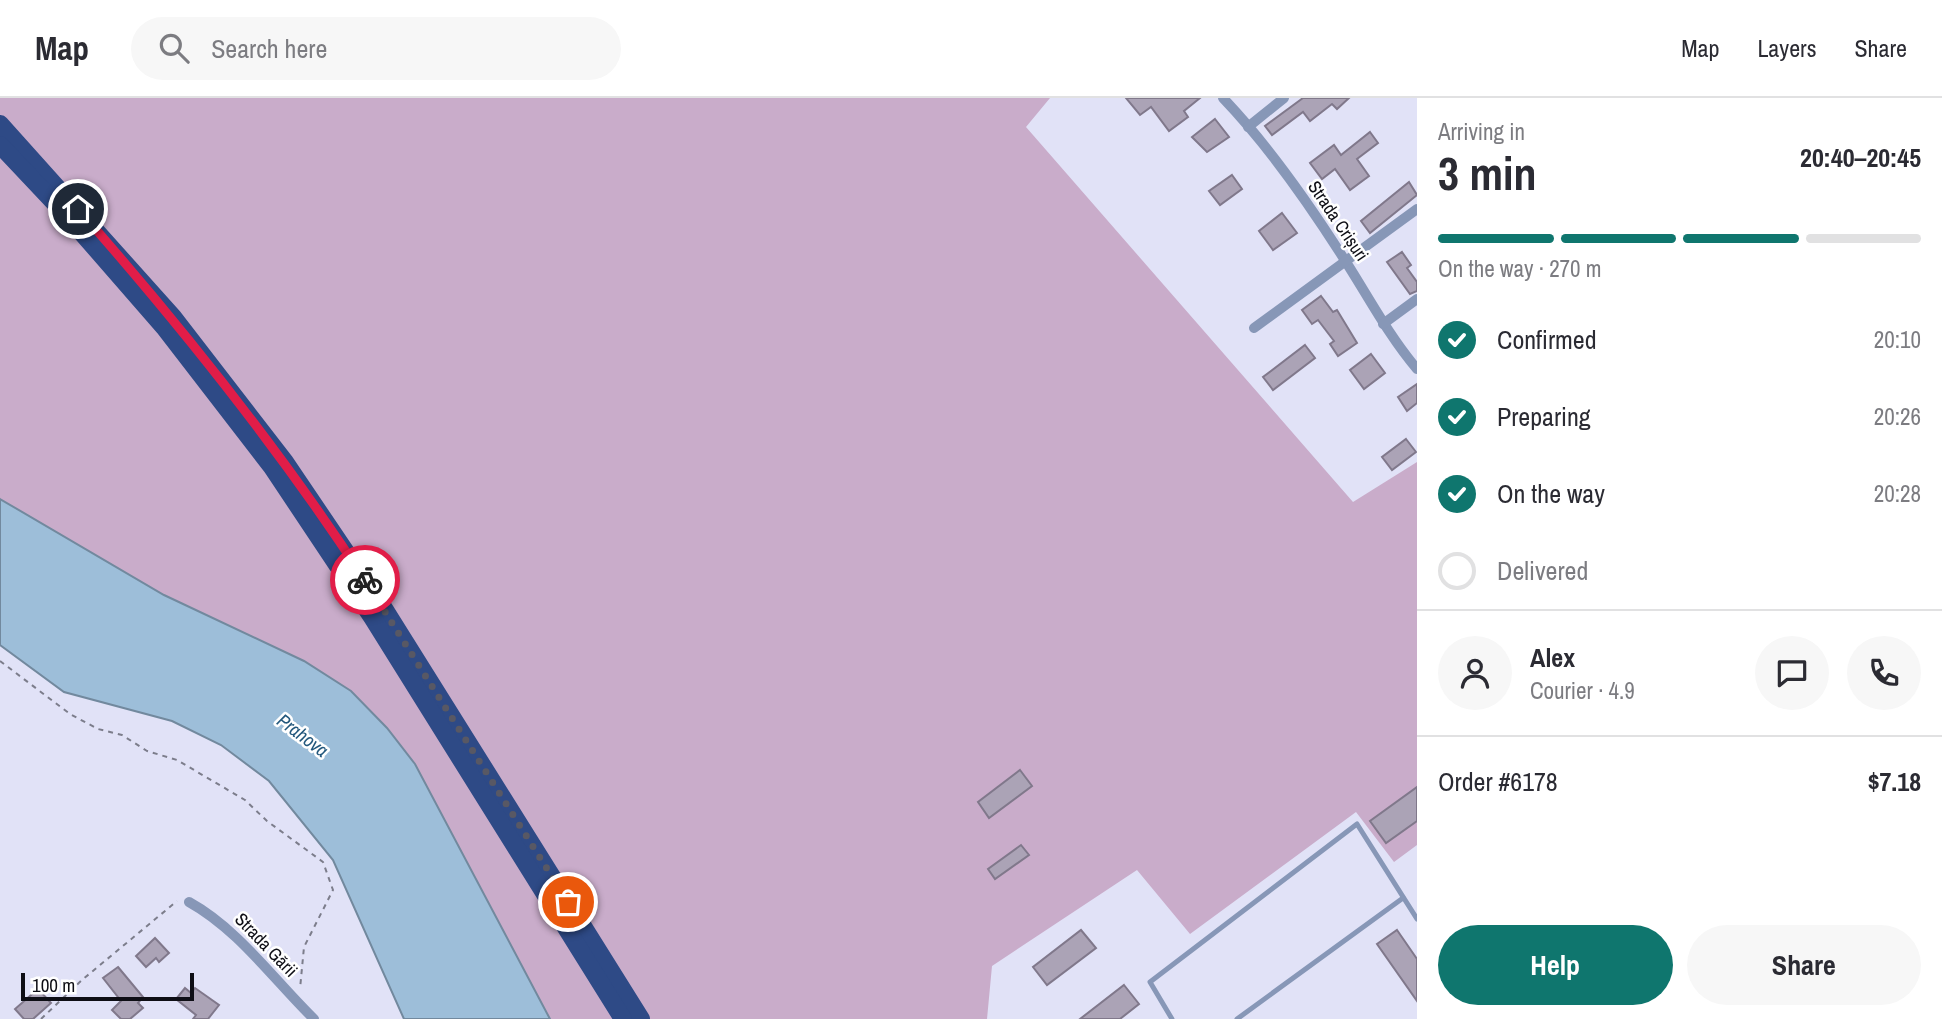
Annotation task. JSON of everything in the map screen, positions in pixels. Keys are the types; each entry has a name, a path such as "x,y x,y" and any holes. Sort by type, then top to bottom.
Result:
{"highway":[{"path":"0,124 173,317 285,462 385,610 641,1019"},
{"path":"0,145 69,218 164,327 272,467 372,617 623,1019"}],"street":[{"name":"Strada Crișuri","path":"1223,98 1248,127 1346,262 1383,324 1417,369"},
{"path":"1248,127 1284,98"},
{"path":"1254,328 1417,209"},
{"path":"1383,324 1417,299"},
{"name":"Strada Gării","path":"189,902 208,912 314,1019"}],"lane":[{"path":"1172,1019 1150,982 1357,824 1417,919"},
{"path":"1237,1019 1403,898"}],"path":[{"path":"0,661 70,714 98,729 122,735 147,751 177,761 224,786 323,862 333,890 304,947 299,1004"},
{"path":"41,1019 82,979 173,903 180,900 189,902"}],"shaded area":[{"path":"0,98 1050,98 1026,127 1353,502 1417,462 1417,845 1394,862 1356,812 1190,934 1137,870 992,966 987,1019 550,1019 415,764 387,728 351,691 304,661 164,595 0,499"}],"water":[{"name":"Prahova","path":"0,499 164,595 304,661 351,691 387,728 415,764 550,1019 404,1019 333,860 269,781 221,745 172,721 64,692 0,645"}],"building":[{"path":"1126,98 1200,98 1184,111 1188,117 1169,131 1151,107 1140,115"},
{"path":"1303,98 1349,98 1337,109 1332,104 1310,121 1303,112 1272,135 1265,126"},
{"path":"1215,119 1229,137 1207,152 1192,137"},
{"path":"1370,132 1378,143 1357,159 1369,176 1350,190 1335,169 1322,179 1310,163 1334,145 1341,155"},
{"path":"1232,175 1242,189 1220,205 1209,191"},
{"path":"1409,182 1417,195 1370,233 1361,221"},
{"path":"1282,213 1297,233 1273,250 1259,231"},
{"path":"1402,252 1411,265 1407,268 1417,282 1417,291 1410,294 1387,262"},
{"path":"1321,296 1333,312 1337,310 1357,343 1338,356 1330,344 1334,341 1318,320 1312,324 1302,310"},
{"path":"1305,345 1315,358 1273,390 1263,377"},
{"path":"1371,354 1385,373 1364,389 1350,370"},
{"path":"1417,384 1417,403 1407,411 1398,397"},
{"path":"1406,439 1416,452 1392,470 1382,457"},
{"path":"1020,770 1032,786 989,818 978,802"},
{"path":"1417,787 1417,821 1386,843 1370,821"},
{"path":"1021,845 1029,855 995,879 988,869"},
{"path":"1081,930 1096,948 1047,985 1033,967"},
{"path":"1397,930 1417,959 1417,1001 1377,944"},
{"path":"155,938 169,953 159,962 156,958 146,967 136,956"},
{"path":"118,967 143,997 138,1003 143,1008 130,1019 121,1019 112,1010 121,1001 103,978"},
{"path":"1124,985 1139,1004 1120,1019 1080,1019"},
{"path":"185,988 191,993 195,988 219,1005 208,1019 193,1019 196,1015 176,999"},
{"path":"38,989 51,1003 33,1019 24,1019 15,1009"}],"way so far":[{"path":"365,580 568,902"}],"route":[{"path":"78,209 173,317 246,409 365,580"}]}
